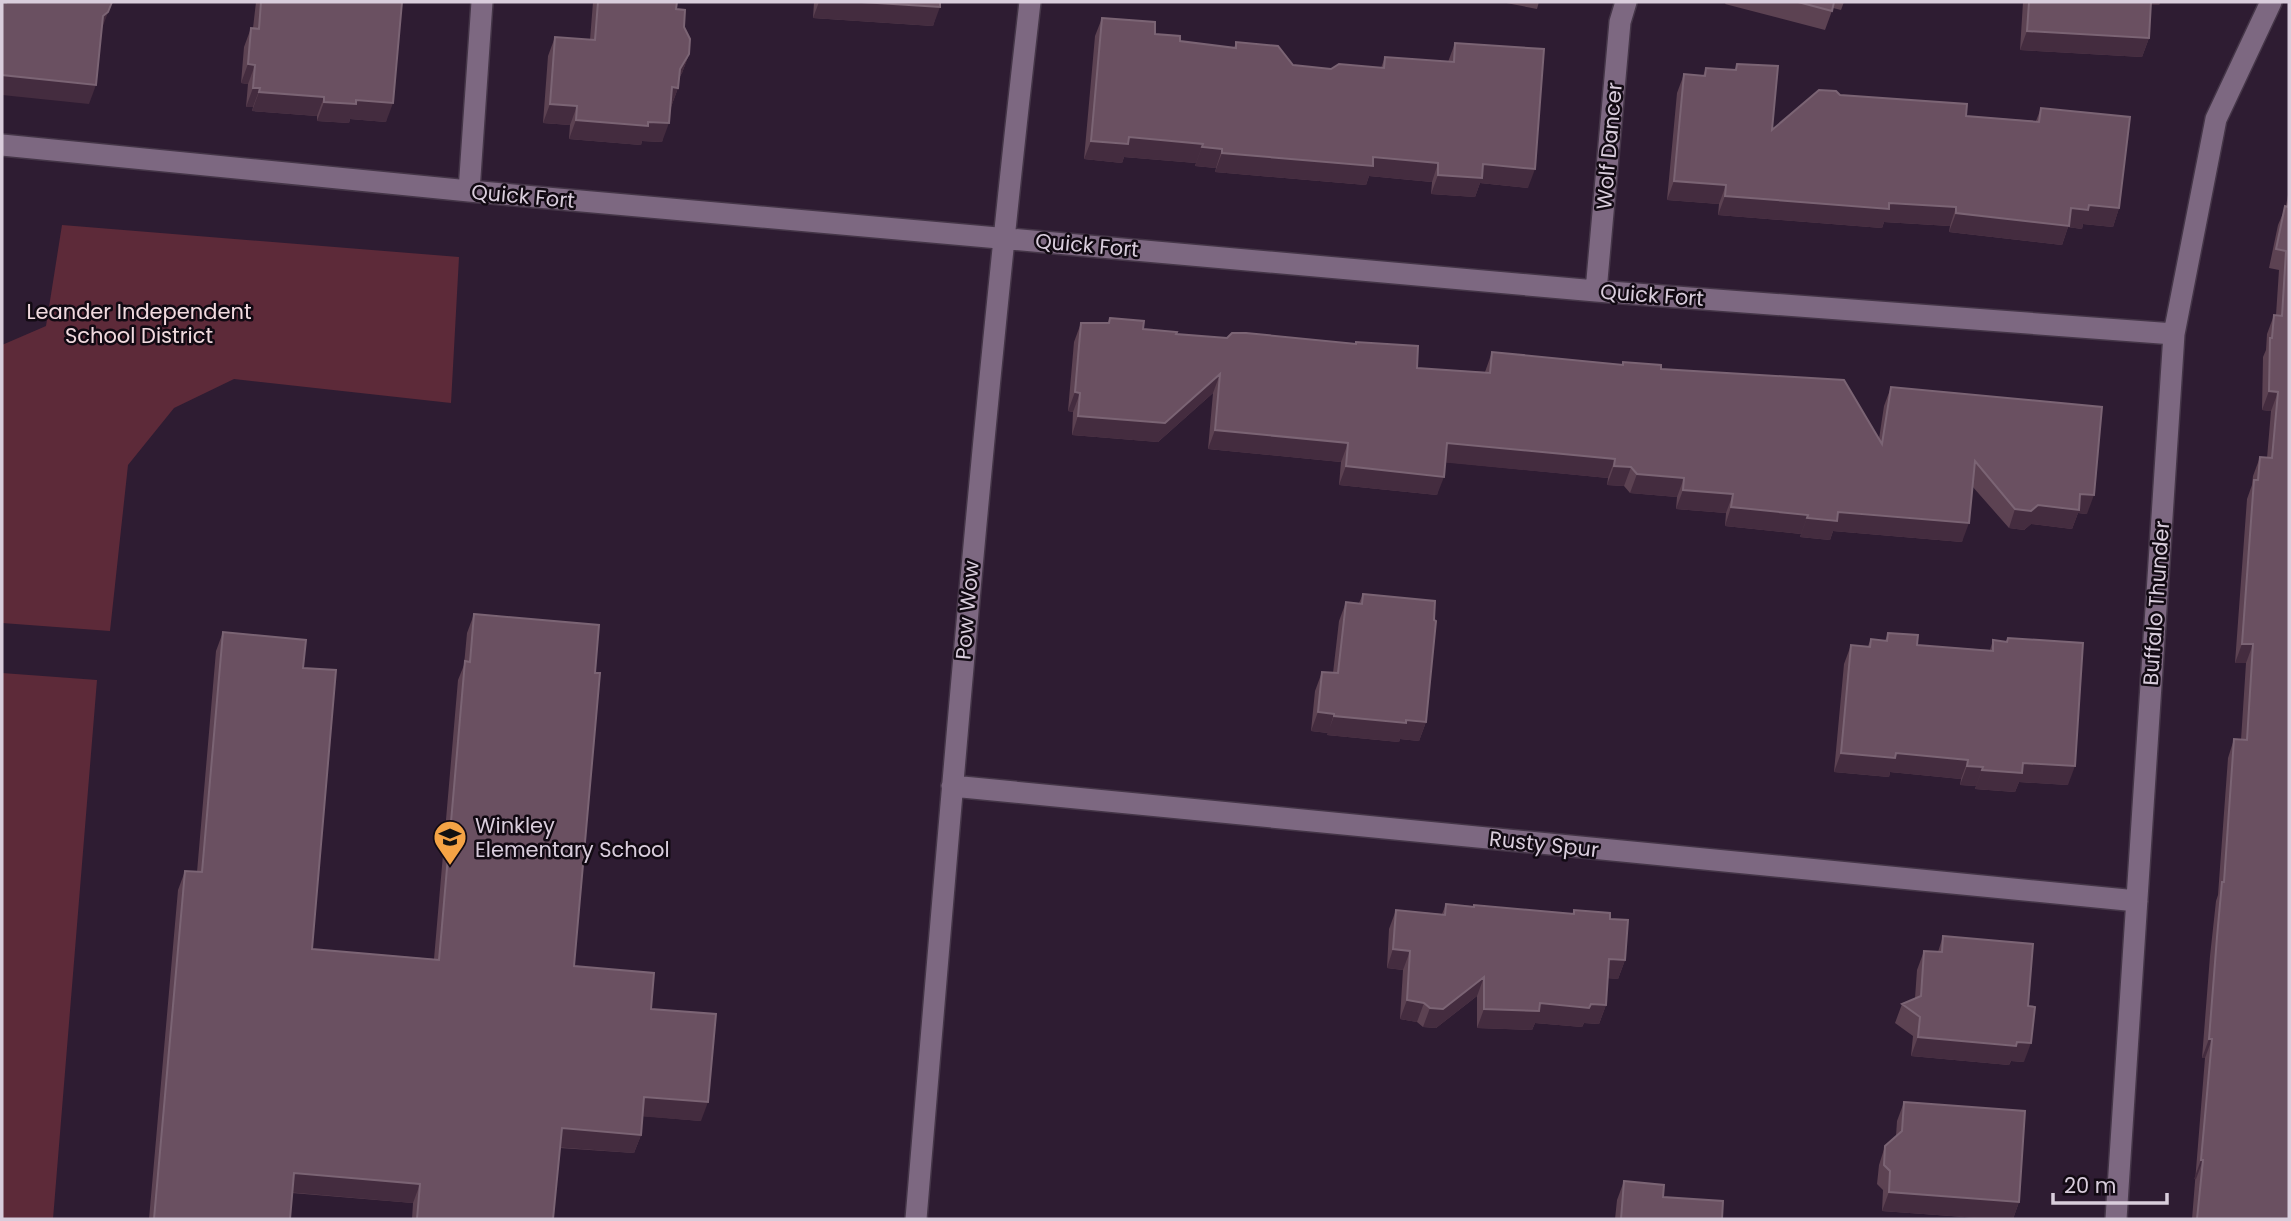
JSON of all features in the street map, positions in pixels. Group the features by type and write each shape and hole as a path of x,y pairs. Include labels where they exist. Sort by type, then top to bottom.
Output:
{"street":[{"path":"469,191 482,2"},
{"name":"Pow Wow","path":"916,1219 952,786 1003,237 1030,2"},
{"name":"Wolf Dancer","path":"1596,291 1620,22 1626,2"},
{"name":"Buffalo Thunder","path":"2116,1219 2174,334 2217,119 2271,2"},
{"name":"Quick Fort","path":"2,145 469,191 1596,291 2174,334"},
{"name":"Rusty Spur","path":"952,786 2137,901"}],"green space":[{"name":"Leander Independent School District","path":"62,225 459,257 451,403 234,379 174,408 128,465 110,631 2,623 2,345 46,326"},
{"path":"2,673 97,680 53,1219 2,1219"}],"building":[{"path":"112,2 103,16 96,85 2,75 2,3"},
{"path":"261,2 402,2 393,103 356,100 356,104 324,102 324,97 259,92 260,88 253,88 255,65 248,64 251,28 259,29"},
{"path":"598,2 677,2 676,9 685,10 684,27 690,39 689,54 680,69 678,88 672,87 669,123 648,122 648,126 576,120 577,106 550,104 555,37 595,40"},
{"path":"861,2 940,2 940,7"},
{"path":"1798,2 1834,2 1832,11"},
{"path":"2029,2 2151,2 2149,38 2027,31"},
{"path":"1102,18 1155,22 1155,34 1180,36 1180,41 1236,48 1236,42 1278,46 1293,65 1331,69 1339,64 1384,68 1385,57 1454,62 1455,43 1544,49 1535,169 1483,164 1482,178 1438,175 1438,163 1373,157 1373,166 1222,153 1222,149 1202,147 1203,144 1129,137 1128,144 1091,141"},
{"path":"1737,64 1778,66 1772,130 1819,90 1836,91 1840,95 1967,104 1966,116 2039,122 2041,108 2130,117 2119,208 2089,205 2088,210 2071,208 2069,226 1956,213 1956,207 1889,203 1889,209 1725,196 1726,185 1674,181 1684,74 1705,76 1706,68 1736,70"},
{"path":"2289,202 2289,1219 2197,1219 2234,739 2247,740 2253,644 2242,644 2254,480 2258,480 2260,457 2272,458 2278,392 2269,391 2270,338 2274,315 2282,316 2286,251 2276,249 2285,206 2288,207"},
{"path":"1110,318 1144,321 1143,329 1177,332 1176,334 1227,338 1232,333 1246,333 1356,344 1418,346 1417,368 1490,373 1492,352 1623,365 1623,362 1661,365 1661,369 1844,380 1882,444 1891,387 2102,407 2094,495 2080,494 2079,510 2038,505 2031,511 2015,509 1975,461 1969,523 1838,512 1837,521 1807,518 1808,515 1731,507 1733,494 1683,490 1684,478 1637,474 1631,467 1614,466 1615,459 1447,443 1444,477 1346,466 1348,443 1215,430 1220,374 1165,423 1078,416 1080,393 1075,392 1081,323 1109,323"},
{"path":"1363,594 1435,601 1436,621 1426,722 1406,720 1406,723 1318,712 1322,672 1338,673 1346,602 1362,604"},
{"path":"474,614 599,625 595,673 600,673 574,966 654,973 651,1009 716,1014 708,1102 644,1097 641,1135 562,1128 553,1219 417,1219 420,1184 294,1173 290,1219 154,1219 185,871 202,872 223,632 306,640 303,668 336,670 312,949 439,960 465,661 470,662"},
{"path":"1888,633 1918,635 1917,645 1993,651 1993,640 2007,642 2008,638 2083,643 2075,766 2023,763 2022,773 1982,770 1983,767 1967,766 1968,760 1896,753 1895,758 1841,753 1851,645 1870,647 1871,639 1887,641"},
{"path":"1446,904 1574,914 1574,910 1610,913 1610,919 1628,920 1625,960 1609,959 1606,1005 1591,1004 1589,1008 1540,1003 1539,1011 1484,1009 1484,977 1443,1009 1430,1008 1424,1003 1407,1000 1410,951 1393,949 1396,910 1445,915"},
{"path":"1943,936 2033,944 2028,1006 2035,1007 2031,1043 2017,1042 2016,1046 1918,1037 1920,1017 1902,1004 1921,996 1924,951 1942,952"},
{"path":"1904,1102 2025,1111 2019,1202 1889,1192 1890,1171 1884,1165 1885,1146 1902,1131"},
{"path":"1624,1181 1664,1185 1663,1197 1723,1201 1722,1219 1621,1219"}],"place":[{"name":"Winkley Elementary School","path":"450,867"}]}
